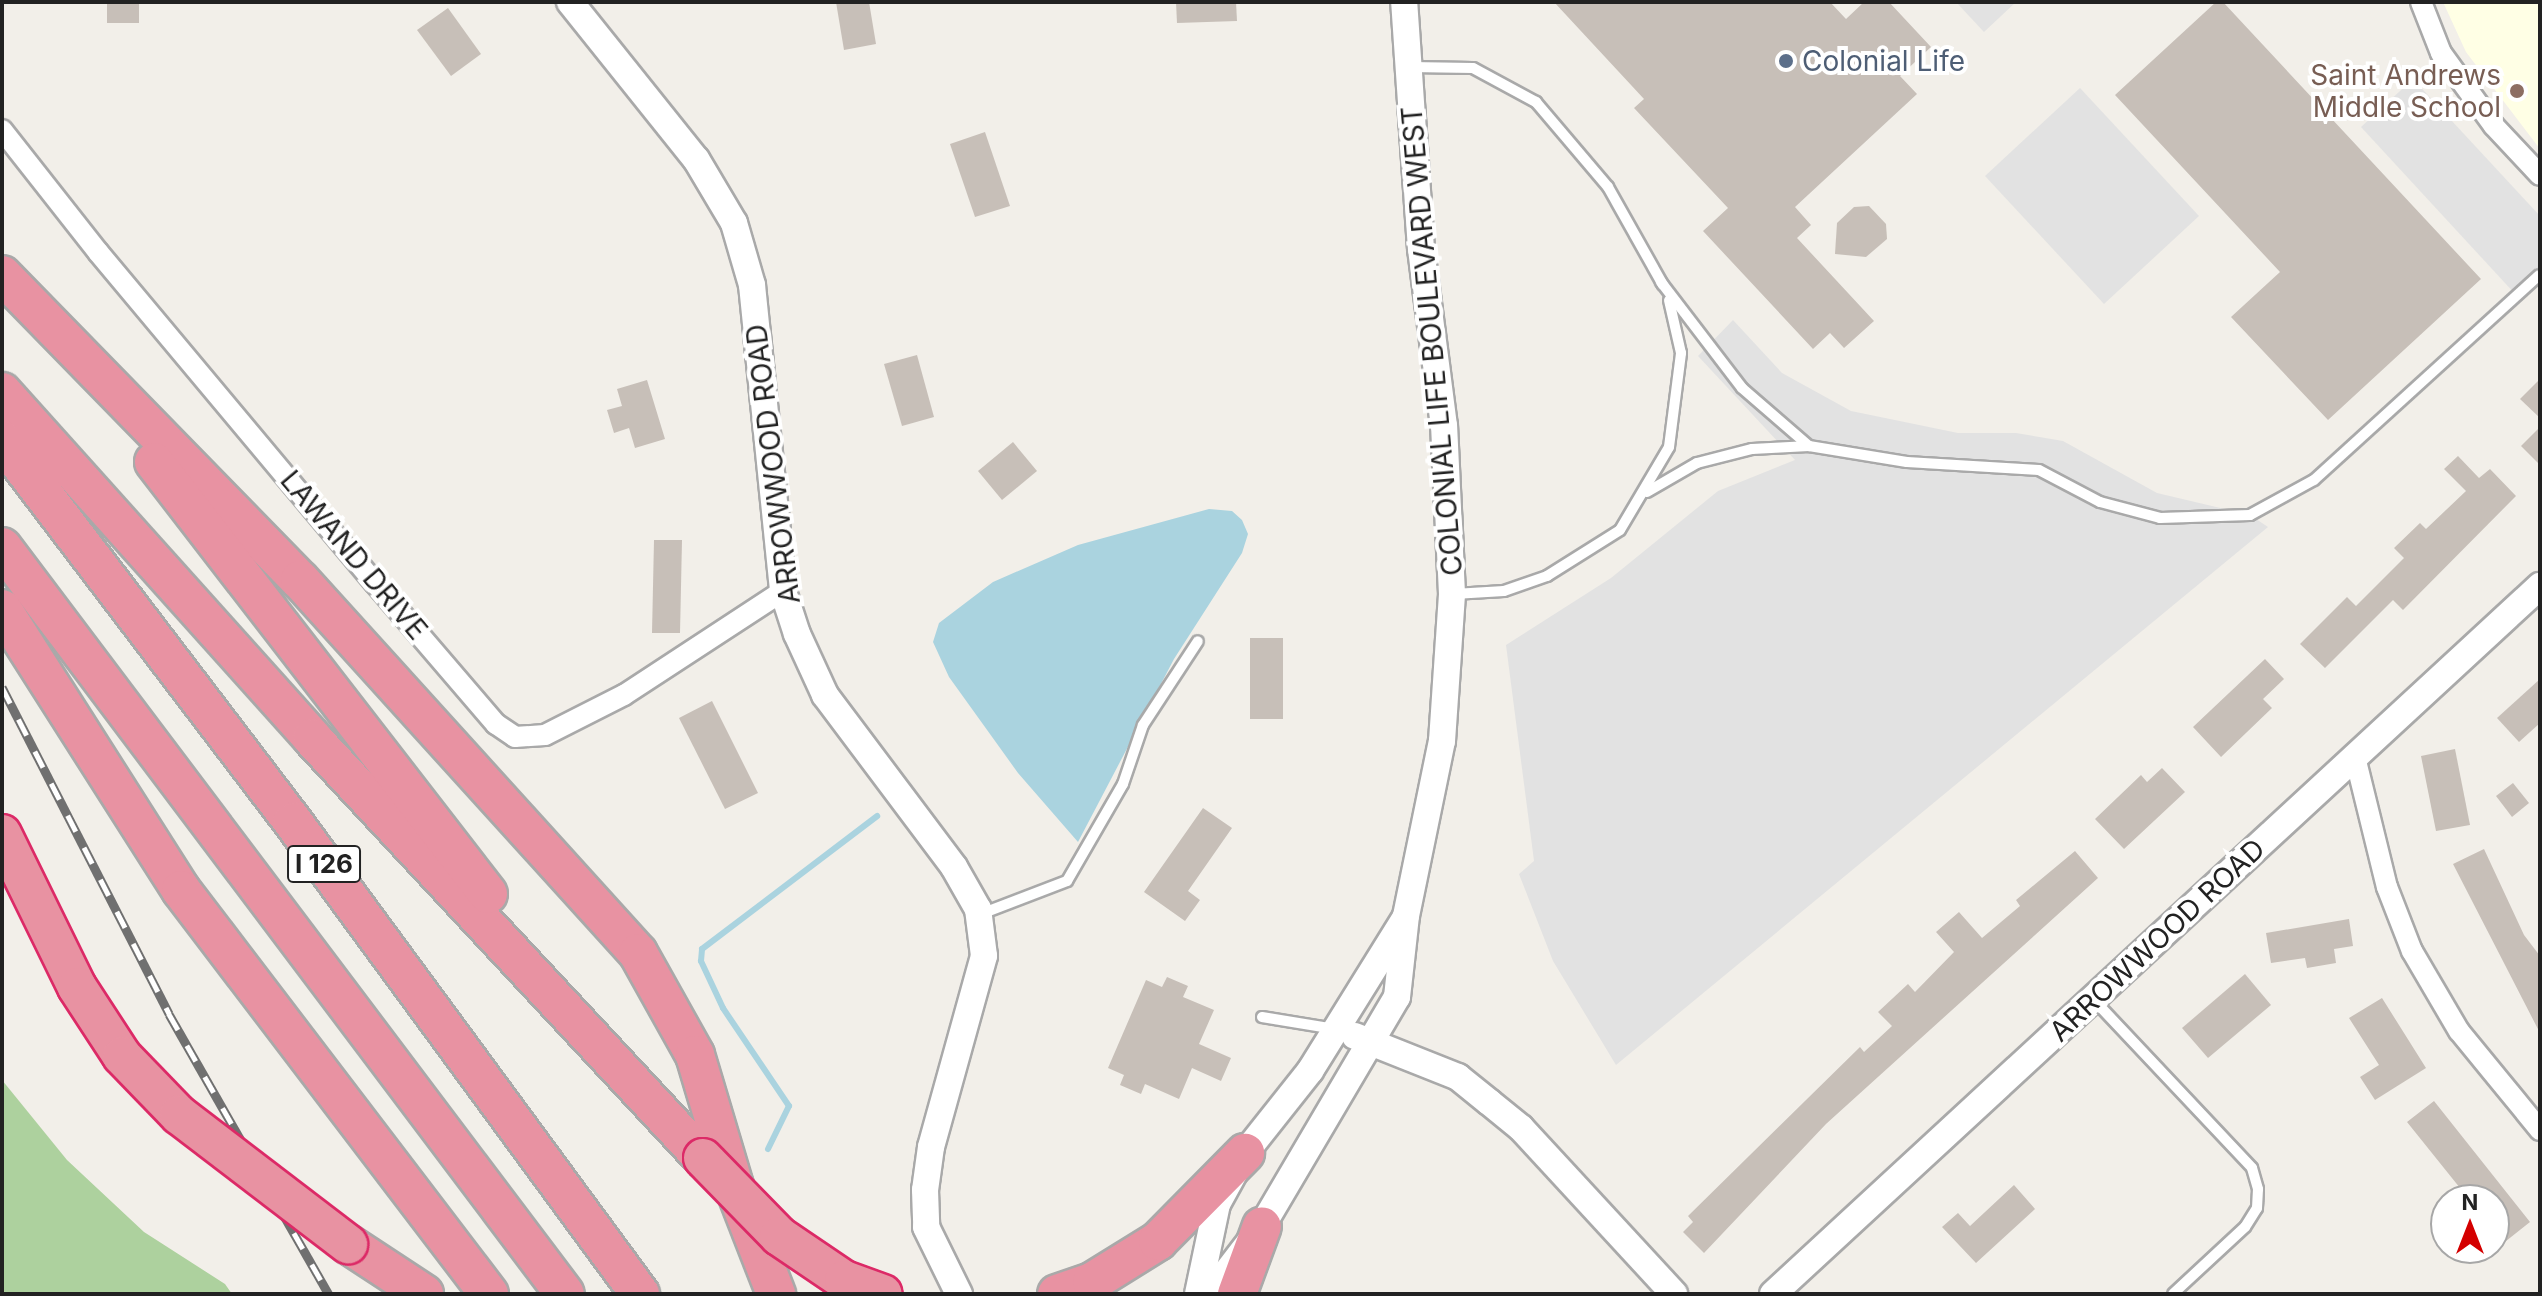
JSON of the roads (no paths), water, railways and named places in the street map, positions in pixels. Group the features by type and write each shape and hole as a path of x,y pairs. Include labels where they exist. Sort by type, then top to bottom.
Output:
{"highway":[{"path":"2,275 56,336 300,580 638,953 695,1055 734,1186 776,1294"},
{"path":"56,336 653,1104"},
{"path":"2,392 312,738 779,1236 844,1280 883,1294"},
{"name":"I 126","path":"2,440 330,872 640,1294"},
{"name":"I 126","path":"2,547 565,1294"},
{"path":"2,609 181,890 489,1294"},
{"path":"2,834 77,987 122,1056 179,1115 348,1244 408,1294"},
{"path":"1057,1294 1092,1282 1158,1241 1245,1153"},
{"path":"1237,1294 1262,1226"},
{"path":"348,1244 424,1294"}],"street":[{"name":"ARROWWOOD ROAD","path":"570,2 696,159 734,223 752,285 783,591 825,695 954,867 979,914 984,956 931,1147 925,1190 926,1227 959,1294"},
{"name":"COLONIAL LIFE BOULEVARD WEST","path":"1210,1294 1262,1226 1397,997 1406,916 1442,741 1452,594 1444,426 1421,249 1404,2"},
{"path":"2421,2 2441,53 2494,126 2540,175"},
{"name":"LAWAND DRIVE","path":"2,130 98,252 375,583 496,724 515,737 545,735 624,695 783,591"},
{"name":"ARROWWOOD ROAD","path":"1773,1294 2540,586"},
{"path":"2355,757 2387,887 2412,951 2459,1031 2540,1130"},
{"name":"COLONIAL LIFE BOULEVARD WEST","path":"1198,1294 1217,1204 1245,1153 1337,1029 1406,916"},
{"path":"1337,1029 1458,1077 1521,1128 1674,1294"}],"lane":[{"path":"1410,67 1473,68 1536,102 1608,187 1676,315 1679,397 1669,447 1646,493 1620,530 1547,576 1504,591 1452,594"},
{"path":"1646,493 1697,463 1752,449 1809,446 1907,462 2039,470 2100,502 2160,518 2250,515 2314,480 2539,275"},
{"path":"1661,282 1742,388 1809,446"},
{"path":"979,914 1067,881 1123,784 1143,725 1198,641"},
{"path":"2093,999 2252,1168 2258,1189 2257,1208 2245,1227 2173,1294"},
{"path":"1262,1017 1337,1029"}],"water":[{"path":"1209,509 1232,511 1242,520 1248,534 1242,553 1174,659 1078,842 1018,773 949,677 933,642 939,623 993,582 1078,545"}],"waterway":[{"path":"768,1149 789,1106 723,1008 701,961 702,949 877,816"}],"railway":[{"path":"2,687 169,1014 329,1294"}],"place":[{"name":"Colonial Life","path":"1786,61"},
{"name":"Saint Andrews Middle School","path":"2517,91"}]}
